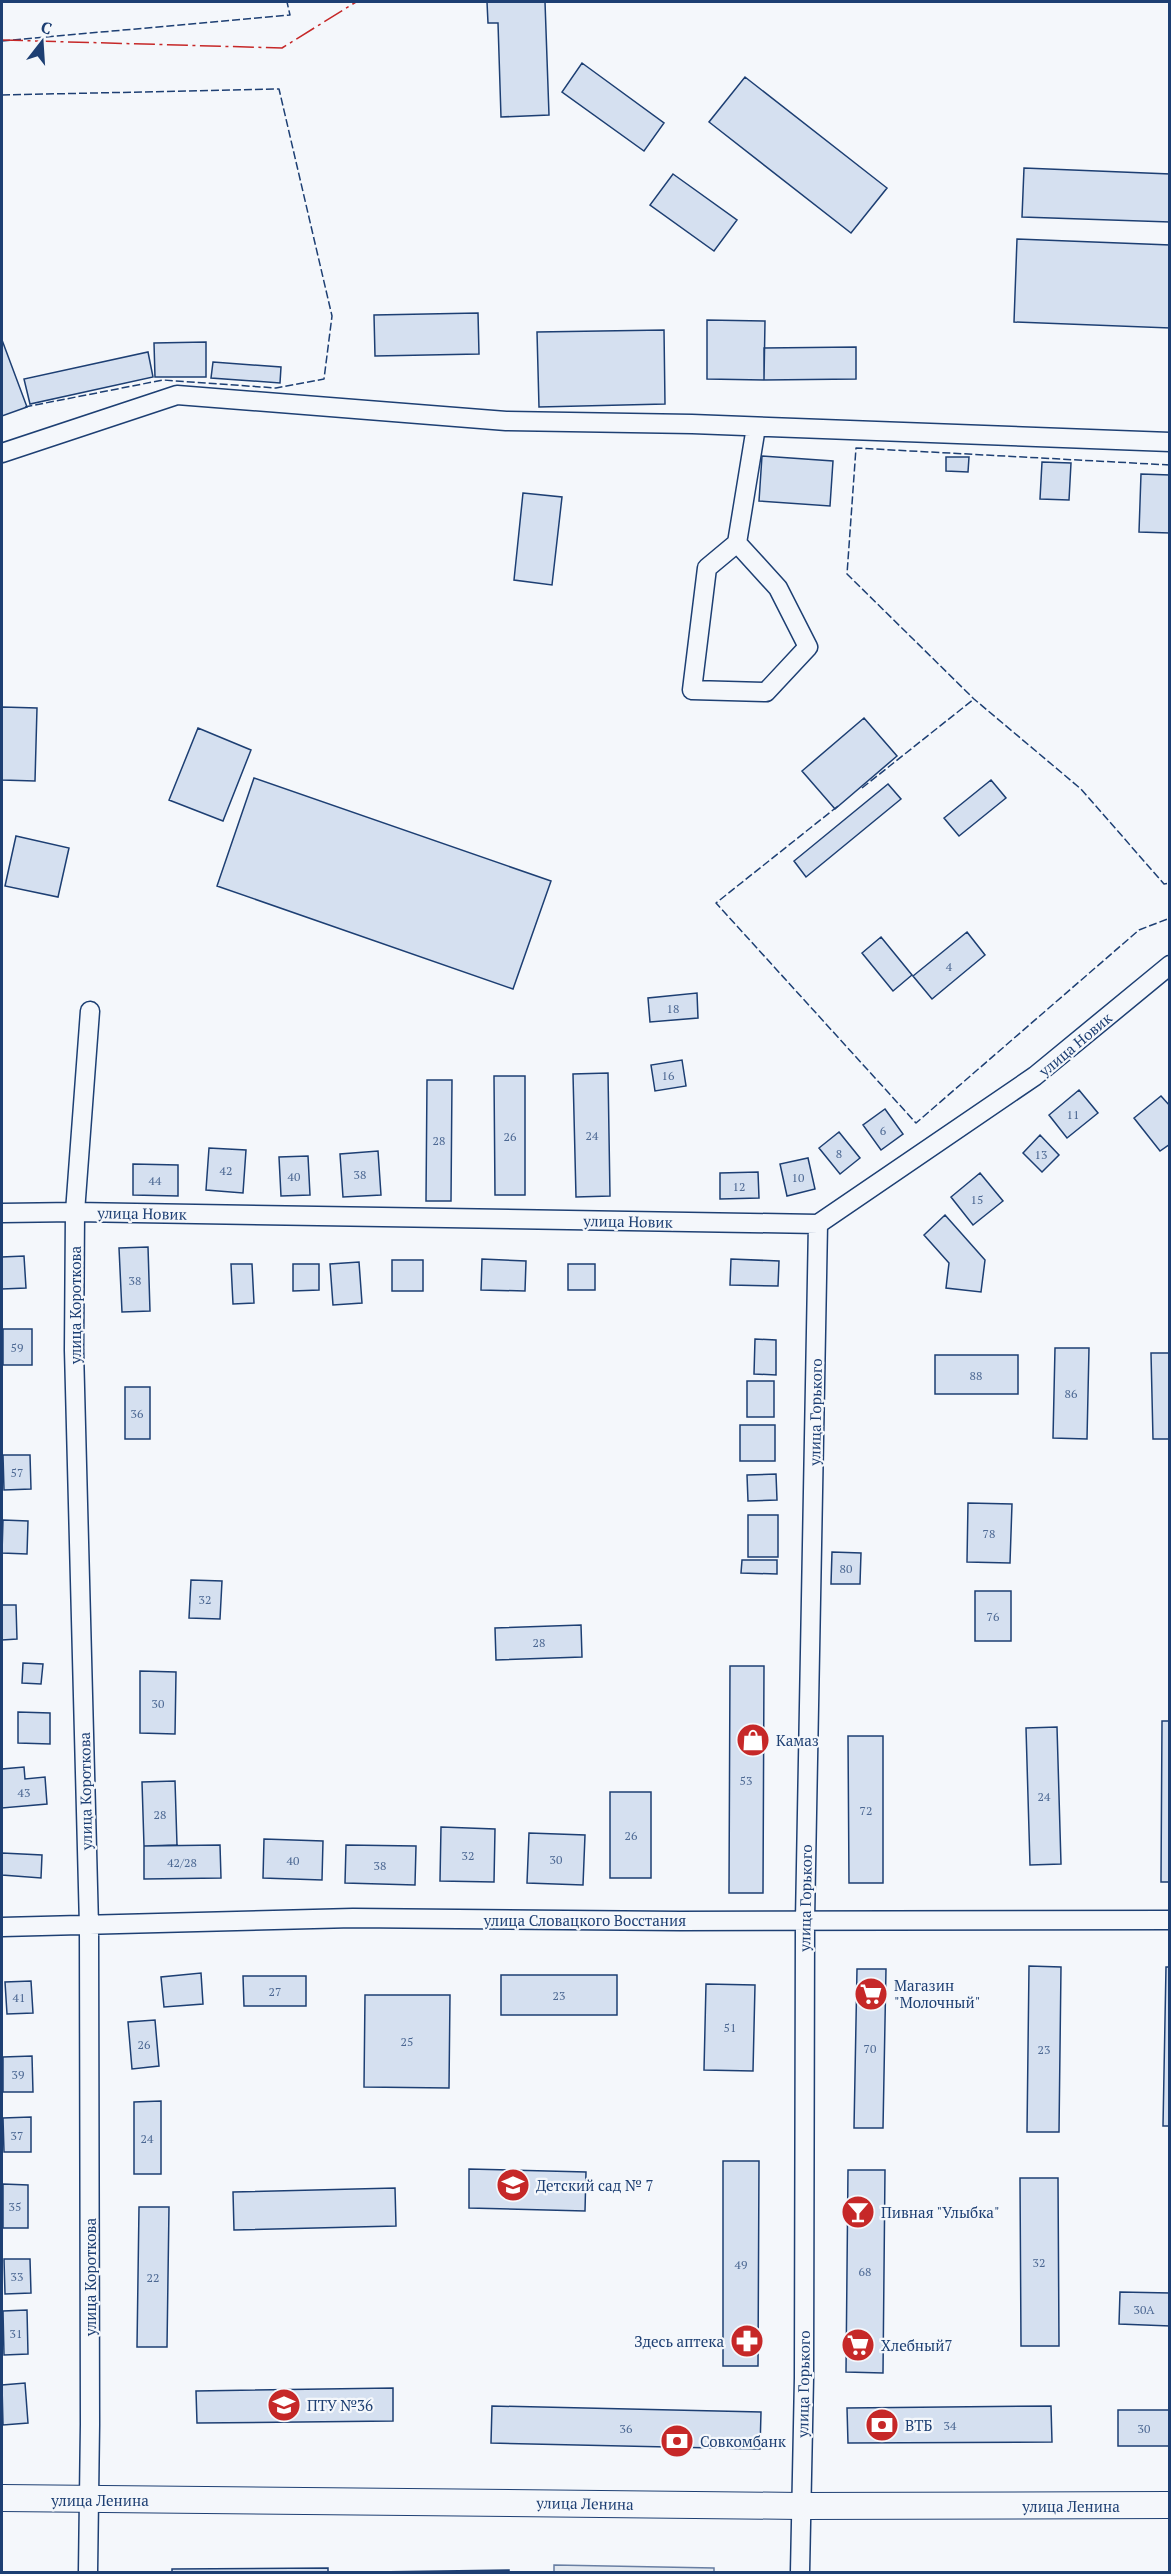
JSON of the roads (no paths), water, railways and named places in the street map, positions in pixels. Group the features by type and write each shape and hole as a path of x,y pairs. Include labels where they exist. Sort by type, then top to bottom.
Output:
{"main road":[{"name":"улица Ленина","path":"2,2498 800,2506 1170,2505"}],"street":[{"path":"2,453 177,395 506,421 756,427 1170,442"},
{"path":"737,543 778,588 808,647 766,692 692,690 707,568 737,543 756,427"},
{"name":"улица Новик","path":"2,1213 75,1212 818,1224 1035,1076 1170,965"},
{"name":"улица Короткова","path":"88,2572 89,1926 74,1350 75,1212 90,1011"},
{"name":"улица Горького","path":"800,2572 804,2378 805,1920 818,1224"},
{"name":"улица Словацкого Восстания","path":"2,1927 353,1918 1170,1920"}],"place":[{"name":"Камаз","path":"753,1740"},
{"name":"Магазин \"Молочный\"","path":"871,1994"},
{"name":"Детский сад № 7","path":"513,2185"},
{"name":"Пивная \"Улыбка\"","path":"858,2212"},
{"name":"Здесь аптека","path":"747,2341"},
{"name":"Хлебный7","path":"858,2345"},
{"name":"ПТУ №36","path":"284,2405"},
{"name":"ВТБ","path":"882,2425"},
{"name":"Совкомбанк","path":"677,2441"}]}
